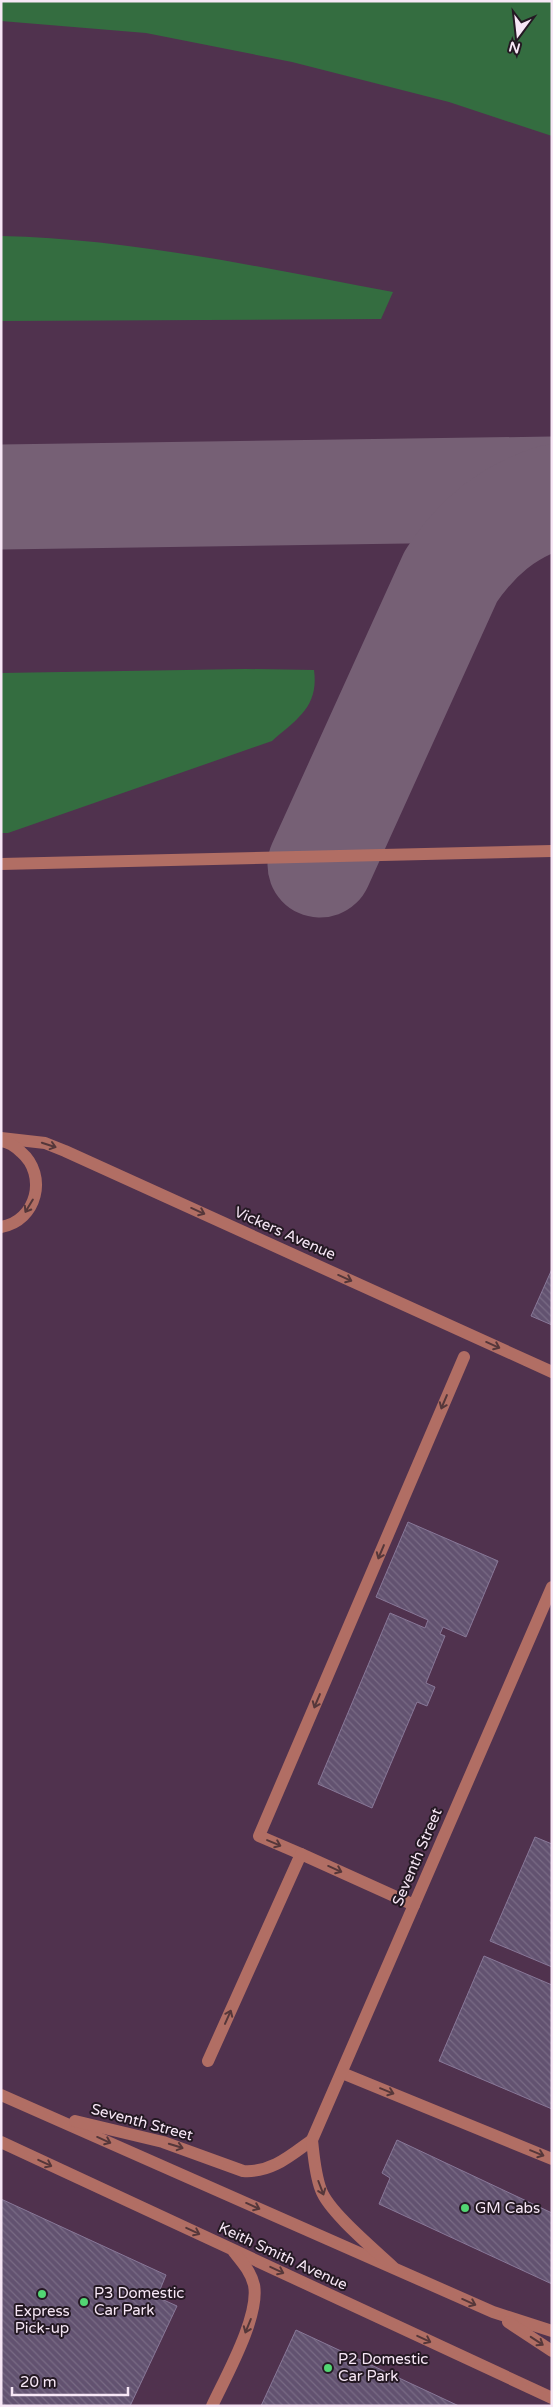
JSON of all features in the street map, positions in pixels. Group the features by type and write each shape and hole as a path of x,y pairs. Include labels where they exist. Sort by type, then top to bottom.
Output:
{"street":[{"path":"1,864 552,851"},
{"name":"Vickers Avenue","path":"1,1140 6,1137 45,1143 65,1151 552,1372"},
{"path":"1,1140 16,1147 27,1157 35,1170 37,1185 34,1199 22,1217 9,1226 1,1227"},
{"path":"414,1905 259,1836 464,1357"},
{"name":"Seventh Street","path":"393,2267 332,2208 321,2193 315,2171 312,2140 552,1587"},
{"path":"208,2061 301,1854"},
{"path":"342,2073 552,2160"},
{"path":"1,2085 21,2104"},
{"path":"1,2095 493,2312 552,2331"},
{"name":"Seventh Street","path":"43,2113 163,2142 243,2171 257,2172 271,2168 312,2140"},
{"name":"Keith Smith Avenue","path":"1,2142 552,2398"},
{"path":"212,2406 250,2321 254,2303 254,2286 250,2272 232,2250"},
{"path":"493,2312 552,2351"}],"shaded area":[{"path":"1,1 552,1 552,2406 1,2406"}],"green space":[{"path":"1,1 552,1 552,136 449,102 292,62 146,33 1,21"},
{"path":"1,236 51,238 198,256 393,292 381,319 1,321"},
{"path":"246,669 314,670 315,683 310,703 298,719 272,741 8,833 1,833 1,673"}],"building":[{"path":"552,1269 552,1325 531,1316"},
{"path":"408,1522 498,1561 466,1637 443,1627 440,1634 445,1636 426,1683 435,1687 427,1706 417,1702 372,1808 318,1784 390,1613 425,1628 428,1620 376,1597"},
{"path":"535,1837 552,1844 552,1967 490,1941"},
{"path":"484,1956 552,1985 552,2109 439,2061"},
{"name":"GM Cabs","path":"397,2140 552,2213 552,2284 379,2204 390,2178 382,2173"},
{"name":"Express Pick-up","path":"1,2199 166,2275 157,2297 177,2306 130,2406 1,2406"},
{"name":"P2 Domestic Car Park","path":"296,2330 459,2406 261,2406"}],"taxiway":[{"path":"1,497 552,489"},
{"path":"320,865 451,576 472,549 494,527 521,510 552,497"}],"place":[{"name":"GM Cabs","path":"465,2208"},
{"name":"Express Pick-up","path":"42,2294"},
{"name":"P3 Domestic Car Park","path":"84,2302"},
{"name":"P2 Domestic Car Park","path":"328,2368"}]}
